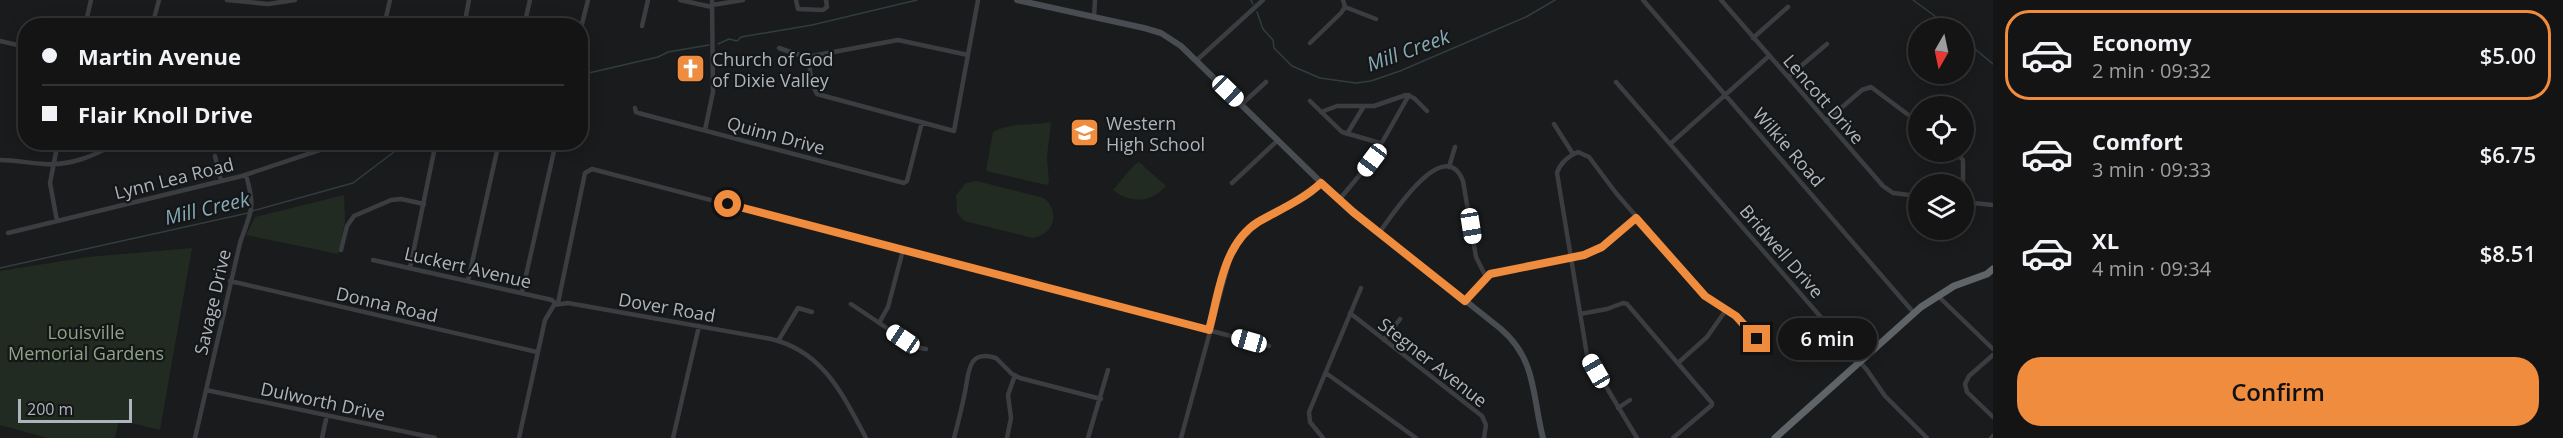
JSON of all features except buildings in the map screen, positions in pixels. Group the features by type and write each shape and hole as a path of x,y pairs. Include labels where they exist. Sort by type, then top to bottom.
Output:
{"highway":[{"path":"1775,438 1914,313 1960,283 1991,274"}],"main road":[{"path":"1017,0 1161,33 1181,46 1339,200 1509,336 1522,352 1529,368 1543,438"}],"street":[{"path":"87,18 91,0"},
{"path":"154,18 159,0"},
{"path":"227,0 268,4 295,0"},
{"path":"386,18 390,0"},
{"path":"466,18 470,0"},
{"path":"526,18 530,0"},
{"path":"584,18 588,0"},
{"path":"642,26 648,0"},
{"path":"680,0 712,4 743,0"},
{"path":"796,0 798,9 823,10 827,7 826,0"},
{"path":"808,58 813,91 817,94 954,131 978,0"},
{"path":"1094,17 1095,0"},
{"path":"1197,60 1263,0"},
{"path":"1343,0 1345,8"},
{"name":"Wilkie Road","path":"1643,0 1914,313"},
{"name":"Lencott Drive","path":"1721,0 1887,190 1908,195"},
{"name":"Quinn Drive","path":"712,4 713,92 705,130 904,183 907,180 922,122"},
{"path":"1753,38 1788,7"},
{"path":"1345,8 1376,19"},
{"path":"1310,43 1345,8"},
{"path":"779,48 808,58 898,40 968,55"},
{"path":"0,41 18,45"},
{"path":"1788,77 1827,44"},
{"path":"1670,144 1769,56"},
{"path":"1242,104 1266,82"},
{"name":"Bridwell Drive","path":"1616,82 1860,362 1889,401 1927,438"},
{"path":"1826,121 1862,90 1871,87 1908,115"},
{"path":"1321,112 1337,106 1374,106 1409,95"},
{"path":"1409,95 1427,111"},
{"path":"1339,200 1372,160 1409,95"},
{"path":"1310,101 1341,131 1380,143"},
{"path":"1347,134 1364,106"},
{"path":"635,108 636,112 705,130"},
{"path":"1554,124 1573,154"},
{"path":"1232,183 1278,140"},
{"path":"1449,167 1455,147"},
{"path":"56,150 50,183 57,221"},
{"path":"0,160 53,164 86,158 102,150"},
{"name":"Lynn Lea Road","path":"8,233 246,175 320,150"},
{"path":"410,268 434,150"},
{"path":"468,281 497,150"},
{"path":"522,293 554,150"},
{"path":"1637,438 1588,358 1557,173 1562,164 1573,154 1581,152 1587,154 1636,218 1705,296 1740,321 1760,342"},
{"path":"215,156 221,181"},
{"path":"1379,232 1403,198 1431,172 1441,167 1449,167 1459,172 1463,181 1476,257 1486,277"},
{"path":"527,438 519,437 544,320 548,312 557,304 585,173 590,169 1269,346"},
{"name":"Savage Drive","path":"195,438 230,281 253,207 246,175"},
{"path":"1180,438 1229,258 1242,236 1256,223 1321,183"},
{"path":"341,250 346,226 354,216 391,200 401,199 424,204"},
{"path":"1974,203 1993,205"},
{"path":"1465,301 1486,277 1493,273 1571,259 1602,247 1636,218"},
{"path":"879,323 888,307 903,250"},
{"name":"Luckert Avenue","path":"373,260 552,300 557,304"},
{"name":"Donna Road","path":"230,281 537,352"},
{"path":"1323,438 1310,422 1309,415 1361,288"},
{"path":"1938,296 1993,349"},
{"path":"1580,314 1625,303 1712,404 1673,438"},
{"name":"Dover Road","path":"557,304 574,304 778,341 804,352 827,371 866,438"},
{"path":"851,304 915,347 926,349"},
{"path":"778,341 798,308 812,312"},
{"path":"1677,363 1707,337 1726,310"},
{"name":"Stegner Avenue","path":"1350,313 1482,416 1486,425 1484,438"},
{"path":"1384,340 1400,319"},
{"path":"673,438 699,326"},
{"path":"954,438 966,391 968,371 972,363 984,356 996,357 1016,375 1101,399"},
{"path":"1993,356 1969,376 1965,384 1967,392 1993,417"},
{"path":"1088,438 1108,370"},
{"path":"1326,373 1416,438"},
{"path":"1007,438 1011,418 1008,396 1016,375"},
{"name":"Dulworth Drive","path":"206,390 435,438"},
{"path":"1618,408 1630,400"},
{"path":"322,438 327,415"}],"green space":[{"path":"1051,122 1047,157 1049,182 1047,185 986,171 993,132 1014,125"},
{"path":"1139,162 1166,186 1154,196 1141,200 1127,198 1113,190 1134,165"},
{"path":"977,181 1044,198 1052,210 1053,222 1046,232 1033,238 964,221 957,213 956,195 966,183"},
{"path":"344,195 345,222 338,254 246,235 255,217"},
{"name":"Louisville Memorial Gardens","path":"192,248 160,430 119,420 115,438 48,438 0,425 0,271 88,257"}],"waterway":[{"name":"Mill Creek","path":"718,44 729,39 737,41 741,37 812,25 917,0"},
{"name":"Mill Creek","path":"1251,0 1253,4"},
{"name":"Mill Creek","path":"1257,12 1263,29 1273,40 1274,48 1292,66 1320,78 1356,83 1371,81 1400,71 1526,17 1555,0"},
{"path":"1913,0 1937,18"},
{"name":"Mill Creek","path":"588,73 658,57 668,52 709,45"},
{"path":"1974,48 1993,64"},
{"name":"Mill Creek","path":"252,211 353,183 396,150"},
{"name":"Mill Creek","path":"0,268 248,213"}],"place":[{"name":"Church of God of Dixie Valley","path":"691,69"},
{"name":"Western High School","path":"1085,133"}],"route":[{"path":"728,204 1209,330 1229,258 1238,241 1256,223 1315,189 1321,183 1353,212 1465,301 1490,274 1568,260 1593,252 1636,218 1705,296 1736,316 1757,339"}]}
